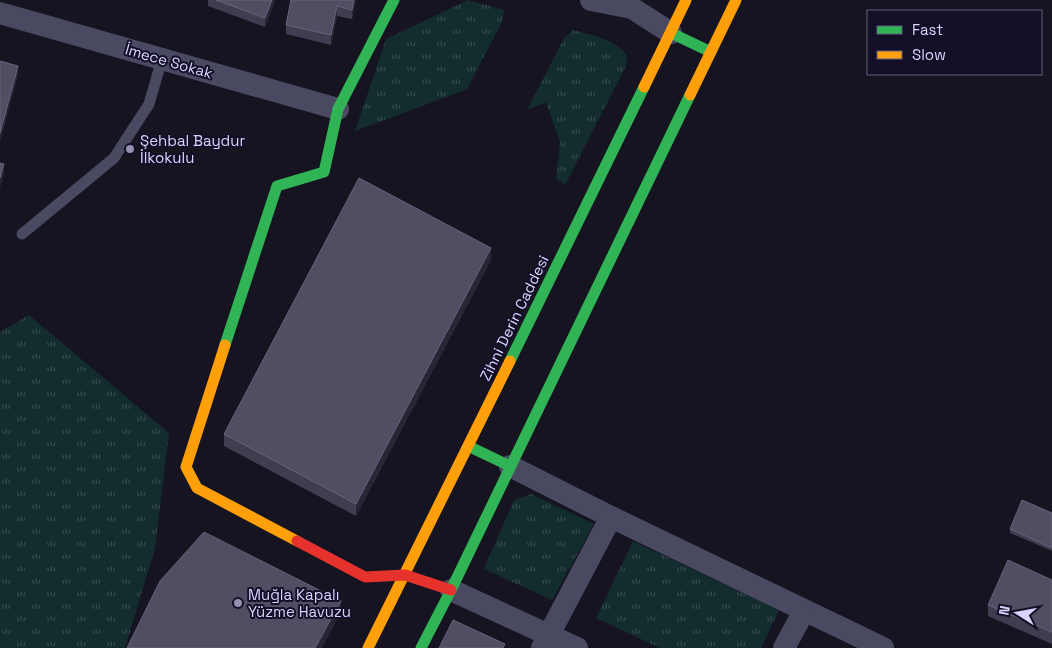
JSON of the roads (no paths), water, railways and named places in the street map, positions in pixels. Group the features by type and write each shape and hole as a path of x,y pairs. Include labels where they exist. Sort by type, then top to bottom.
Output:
{"main road":[{"path":"394,0 338,109 324,172 277,186 186,467 197,488 365,577 405,575 451,590"},
{"name":"Zihni Derin Caddesi","path":"368,648 686,0"},
{"path":"421,648 451,590 736,0"},
{"path":"671,33 711,52"},
{"path":"468,446 510,466"}],"street":[{"path":"591,0 632,4 671,33"},
{"name":"İmece Sokak","path":"0,13 338,109"},
{"path":"510,466 611,517 883,648"},
{"path":"545,641 611,517"},
{"path":"451,590 545,641 577,648"},
{"path":"784,648 804,611"}],"lane":[{"path":"22,234 114,158 149,104 162,59"}],"place":[{"name":"Şehbal Baydur İlkokulu","path":"130,149"},
{"name":"Muğla Kapalı Yüzme Havuzu","path":"238,603"}]}
